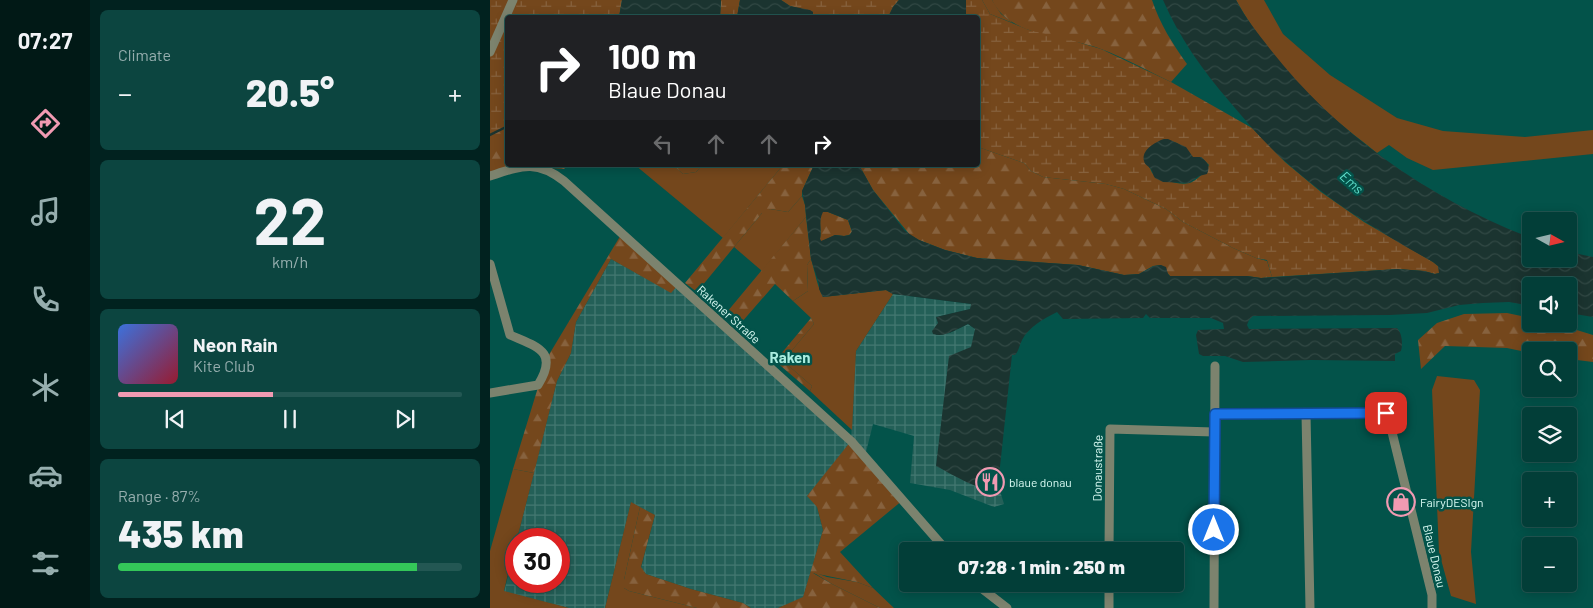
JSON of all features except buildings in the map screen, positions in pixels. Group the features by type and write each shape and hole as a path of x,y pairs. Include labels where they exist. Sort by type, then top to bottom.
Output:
{"street":[{"path":"506,15 513,0"},
{"path":"490,52 505,18"},
{"name":"Rakener Straße","path":"490,176 522,167"},
{"name":"Rakener Straße","path":"542,167 556,174 564,181 851,441 939,542"},
{"path":"490,264 510,335 536,346 542,350 547,358 545,374 538,385 490,394"},
{"path":"1214,608 1215,366"},
{"name":"Blaue Donau","path":"1215,414 1386,413 1428,577 1432,596 1432,608"},
{"path":"1306,414 1310,608"},
{"name":"Donaustraße","path":"1109,542 1110,429 1214,432"},
{"path":"985,592 1007,608"},
{"path":"1109,592 1109,608"}],"shaded area":[{"path":"611,259 671,292 678,285 851,440 856,351 893,294 971,304 971,309 936,317 938,323 936,335 950,333 968,324 975,329 972,347 936,466 989,491 1000,491 1004,504 994,507 950,490 910,483 914,436 873,424 865,456 817,507 823,530 803,598 778,608 751,608 743,603 646,574 641,568 655,515 631,503 605,608 569,608 508,593 570,593 570,528 520,528 557,381 571,353 576,322"}],"green space":[{"path":"490,0 622,0 619,15 505,15 505,127 490,135"},
{"path":"721,0 740,0 737,15 720,15"},
{"path":"781,0 899,0 889,15 813,15 813,12 790,6"},
{"path":"966,0 982,0 990,14 1029,30 1101,49 1171,82 1252,128 1285,162 1321,192 1364,222 1433,262 1438,266 1440,272 1435,274 1398,269 1272,277 1267,260 1256,258 1233,248 1183,222 1166,209 1124,189 1106,184 1043,177 1031,171 1024,163 980,148 980,15 966,15","holes":["1164,139 1177,143 1188,151 1193,158 1201,157 1209,165 1192,182 1183,184 1172,182 1153,174 1149,167"]},
{"path":"982,0 992,0 1001,14 1013,23 990,14"},
{"path":"992,0 1152,0 1167,33 1187,64 1171,82 1128,60 1101,49 1025,29 1012,22 1000,12"},
{"path":"1236,0 1264,0 1283,34 1330,75 1397,118 1443,131 1525,137 1593,130 1593,154 1433,170 1407,158 1389,145 1377,153 1330,115 1291,75 1255,31"},
{"path":"505,127 505,167 522,167 490,176 490,135"},
{"path":"980,148 1024,163 1031,171 1043,177 1106,184 1124,189 1166,209 1183,222 1233,248 1267,261 1272,277 1170,276 1161,265 1153,266 1139,274 1124,275 1078,265 977,258 945,250 910,235 873,190 860,167 980,167"},
{"path":"538,167 566,167 564,169"},
{"path":"637,167 675,167 683,174 696,172 701,167 781,167 723,238"},
{"path":"675,167 701,167 696,172 683,174"},
{"path":"781,167 813,167 802,191 802,196 788,212 770,209 766,213 762,213 697,292 685,283"},
{"path":"802,196 806,217 762,271 734,247 762,213 770,209 788,212"},
{"path":"822,212 828,212 848,220 852,232 844,236 835,235 821,242 820,222"},
{"path":"806,217 811,259 807,265 808,291 793,301 775,284 741,323 727,312"},
{"path":"622,233 678,285 671,293 611,259 576,322 571,353 557,381 534,473 513,469 547,358"},
{"path":"811,259 823,297 886,290 893,294 856,351 852,430 810,391 812,386 783,361 814,324 811,318 793,301 808,291 807,265"},
{"path":"1507,313 1522,316 1522,332 1577,332 1577,330 1593,335 1593,362 1577,360 1577,342 1522,342 1522,351 1507,348 1445,346 1421,369 1418,340 1437,323 1464,314"},
{"path":"811,318 814,324 783,361 812,386 810,391 775,361"},
{"path":"1437,376 1474,380 1480,390 1471,552 1476,604 1451,596 1439,552 1432,390"},
{"path":"851,441 903,500 840,552 873,588 857,582 813,573 880,608 778,608 803,597 823,530 817,507 807,496"},
{"path":"513,469 534,473 520,528 505,528 504,591 505,593 512,593 569,608 490,608 490,551"},
{"path":"631,502 640,507 624,580 624,588 629,591 697,608 605,608"},
{"path":"640,507 655,515 641,567 646,574 743,603 751,608 697,608 629,591 624,588 624,580"},
{"path":"811,571 827,577 857,582 873,588 894,608 880,608 832,584"}],"water":[{"path":"622,0 721,0 720,15 619,15"},
{"path":"740,0 781,0 790,6 813,12 813,15 737,15"},
{"path":"899,0 966,0 966,15 889,15"},
{"name":"Ems","path":"1163,0 1236,0 1256,31 1296,80 1355,136 1422,184 1457,204 1522,234 1522,268 1578,268 1578,254 1593,257 1593,317 1577,314 1577,277 1522,277 1522,304 1509,302 1483,303 1459,305 1427,313 1390,315 1253,316 1247,325 1249,329 1397,328 1401,336 1402,348 1401,351 1395,354 1395,361 1311,360 1243,362 1225,356 1203,356 1199,354 1196,335 1198,330 1224,329 1223,323 1211,318 1150,318 1146,314 1143,318 1063,319 1057,312 1032,327 1025,335 1015,355 1012,355 999,476 1003,480 1003,489 997,491 980,488 936,466 949,356 971,347 975,329 968,324 942,335 933,334 932,331 938,323 936,317 970,309 971,304 893,294 886,290 823,297 811,259 802,191 813,167 860,167 873,190 905,231 919,240 945,250 977,258 1078,265 1124,275 1139,274 1154,266 1161,265 1166,267 1170,276 1247,276 1261,278 1398,269 1439,273 1438,266 1433,262 1394,240 1338,204 1278,155 1219,90 1192,53","holes":["823,212 828,212 848,220 852,231 850,235 835,235 821,241 820,222"]},
{"path":"1164,139 1186,147 1193,157 1201,157 1208,164 1207,174 1199,176 1189,183 1163,182 1155,178 1151,169 1145,163 1144,157 1150,147"}],"waterway":[{"path":"490,135 505,128"}],"place":[{"name":"blaue donau","path":"990,482"},
{"name":"FairyDESIgn","path":"1401,502"}],"district":[{"name":"Raken","path":"790,357"}],"route":[{"path":"1214,530 1215,414 1386,413"}]}
